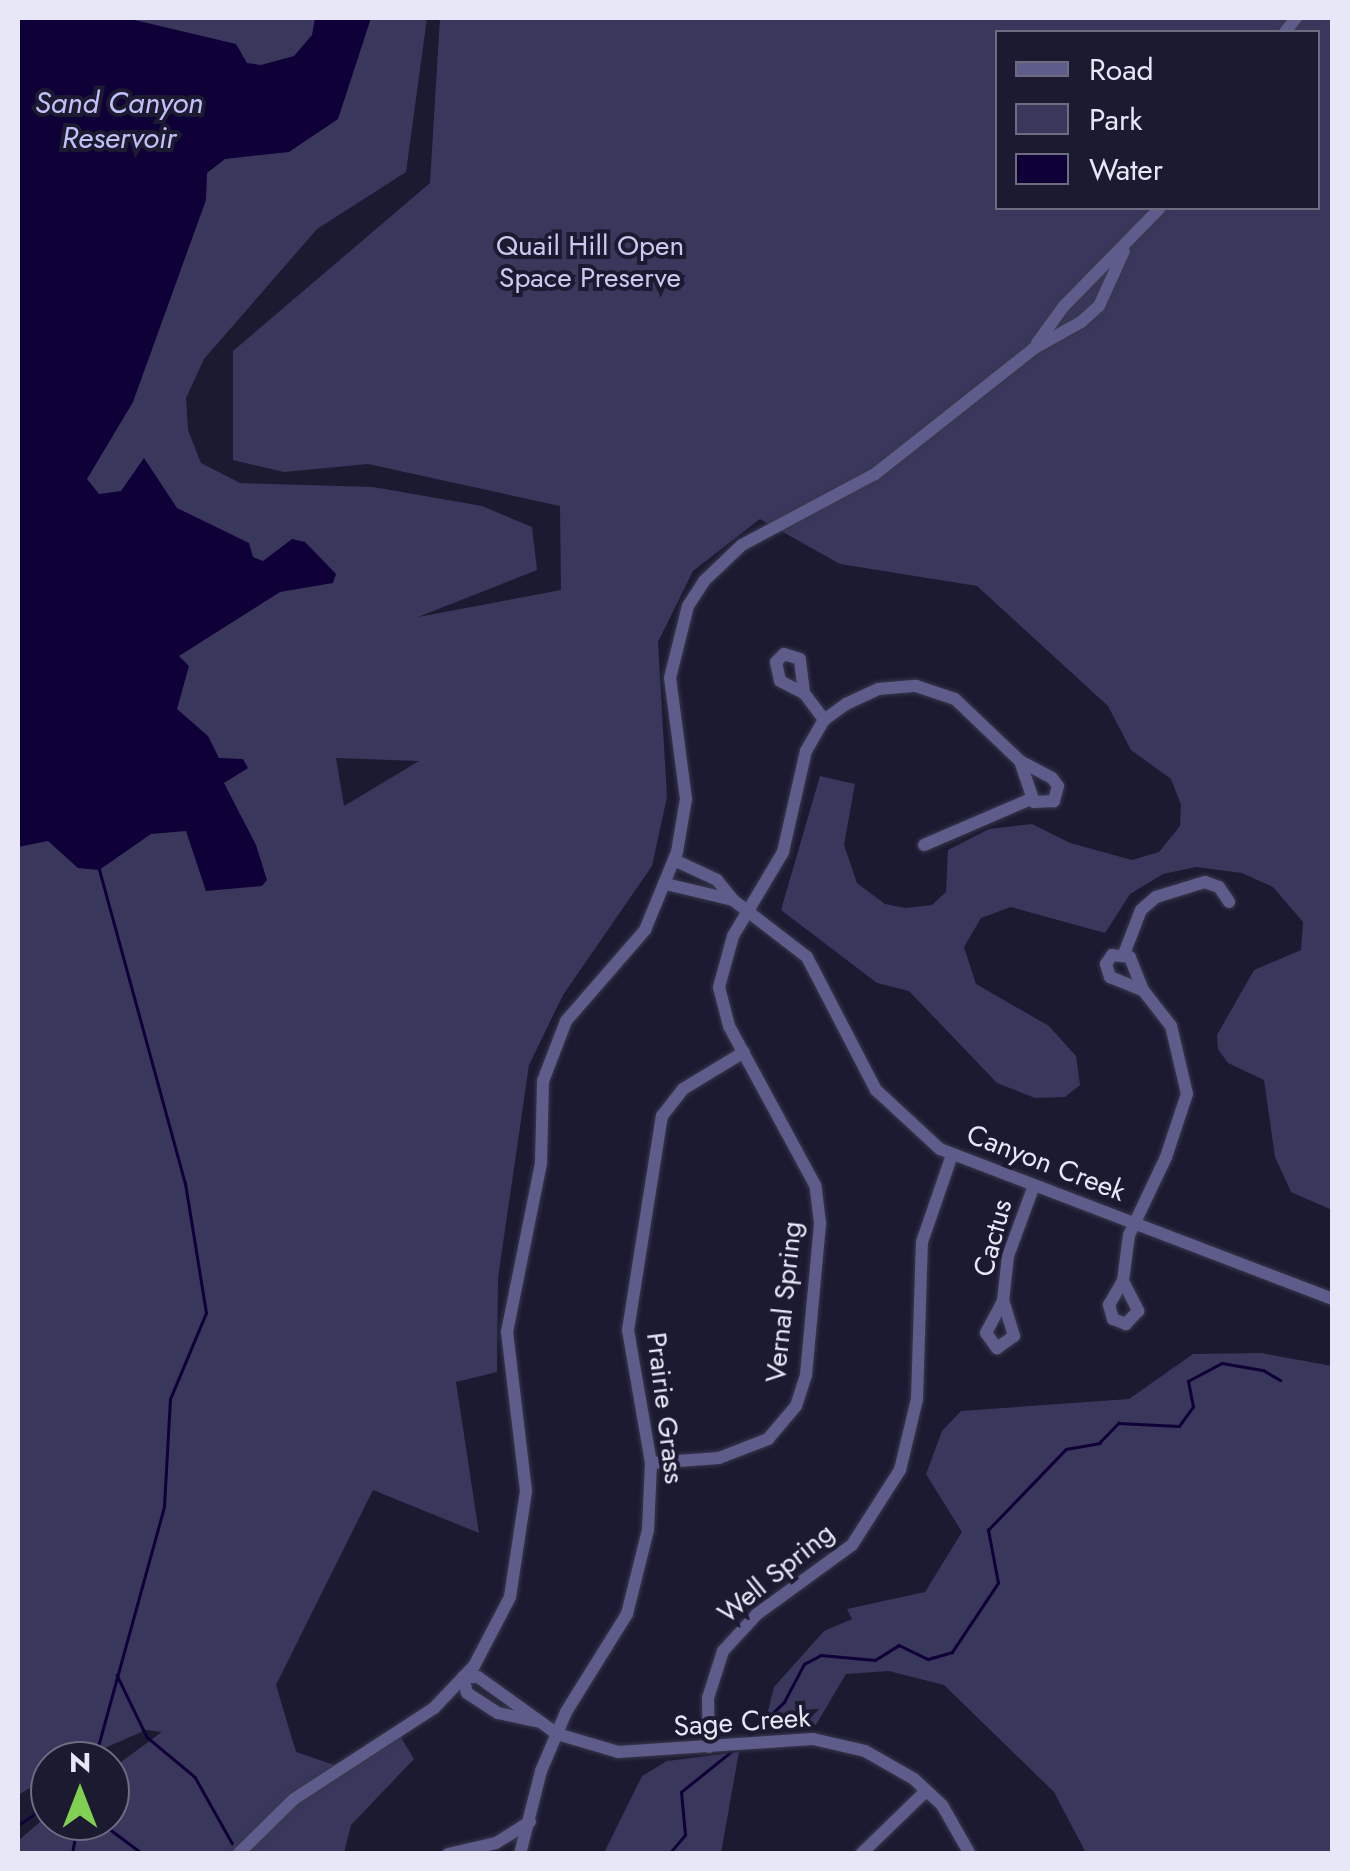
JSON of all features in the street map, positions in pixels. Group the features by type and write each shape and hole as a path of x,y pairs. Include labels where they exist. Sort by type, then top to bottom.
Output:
{"street":[{"path":"1033,349 1064,306 1124,251 1158,210"},
{"path":"238,1854 294,1799 397,1738 463,1678 496,1628 522,1546 526,1491 507,1332 541,1163 548,1061 566,1021 645,930 674,860 686,799 672,657 704,581 742,546 875,474 1033,349 1099,306 1124,251"},
{"path":"804,692 824,720 862,695 916,686 969,708 1020,761 1058,786 1049,804 1031,798 924,844"},
{"name":"Vernal Spring","path":"651,1463 719,1458 768,1439 796,1406 806,1375 820,1222 816,1185 722,1008 720,971 783,852 800,766 824,720"},
{"path":"1020,761 1031,798"},
{"name":"Canyon Creek","path":"674,860 714,879 733,900 818,969 876,1090 914,1130 952,1155 1032,1188 1332,1299"},
{"path":"707,898 714,879"},
{"path":"1124,954 1142,910 1156,897 1205,882 1219,887 1229,902"},
{"path":"666,884 707,898 733,900"},
{"path":"1123,1281 1134,1223 1166,1158 1187,1094 1178,1042 1124,954"},
{"path":"1124,954 1108,959 1110,978 1143,990"},
{"name":"Prairie Grass","path":"520,1854 557,1734 627,1614 648,1530 651,1463 628,1330 662,1116 683,1089 744,1052"},
{"name":"Well Spring","path":"709,1748 708,1698 723,1651 757,1614 837,1560 895,1483 918,1399 922,1242 952,1155"},
{"name":"Cactus","path":"1003,1301 1008,1256 1032,1188"},
{"name":"Sage Creek","path":"463,1678 478,1677 557,1734 618,1752 782,1740 841,1743 884,1760 926,1790 954,1822 970,1854"},
{"path":"463,1678 466,1693 498,1713 506,1696"},
{"name":"Sage Creek","path":"498,1713 537,1721"},
{"path":"860,1854 926,1790"},
{"path":"448,1854 496,1843 530,1822"}],"green space":[{"name":"Quail Hill Open Space Preserve","path":"18,18 427,18 406,172 317,229 204,359 186,398 188,430 201,463 240,483 373,487 482,506 532,527 537,570 418,617 561,590 560,506 368,464 284,472 233,460 233,351 430,183 440,18 1332,18 1332,1210 1291,1192 1275,1157 1264,1080 1228,1063 1218,1049 1217,1035 1254,970 1301,950 1303,922 1273,887 1242,873 1196,867 1163,874 1130,894 1105,933 1011,907 981,918 964,947 976,984 1049,1026 1076,1056 1080,1085 1065,1097 1035,1098 997,1083 909,991 877,983 781,910 820,776 855,784 844,845 857,883 885,904 906,908 932,905 946,892 948,850 989,829 1032,824 1070,843 1132,860 1159,852 1180,826 1181,805 1171,779 1131,750 1108,706 977,586 840,564 760,519 693,571 658,642 667,797 652,866 563,995 529,1065 498,1278 497,1372 456,1382 479,1533 373,1490 276,1685 296,1752 343,1768 400,1736 414,1759 351,1825 344,1853 18,1854 18,1841 30,1830 30,1841 130,1841 130,1755 162,1732 146,1730 121,1741 30,1741 30,1788 18,1795","holes":["336,758 419,761 344,806"]},
{"path":"1261,1353 1332,1366 1332,1853 1086,1853 1054,1792 944,1685 889,1671 846,1674 814,1728 775,1726 768,1711 774,1687 824,1631 852,1619 847,1609 925,1592 962,1532 926,1474 942,1431 961,1411 1129,1399 1193,1354"},
{"path":"739,1752 721,1853 604,1853 642,1776 667,1761"}],"water":[{"name":"Sand Canyon Reservoir","path":"18,18 126,18 236,44 247,63 261,65 294,56 312,35 315,18 371,18 338,119 289,152 225,159 207,173 206,200 133,402 87,479 99,494 121,491 144,458 177,508 249,543 253,557 263,561 292,539 305,542 336,574 333,583 280,592 179,656 189,666 177,709 208,736 219,758 243,759 248,768 224,783 256,845 267,880 262,886 206,891 186,831 151,834 99,870 78,868 48,841 18,847"}],"waterway":[{"path":"99,869 185,1184 206,1313 170,1399 164,1506 99,1741"},
{"path":"747,1738 784,1702 804,1664 821,1655 875,1660 899,1645 928,1659 952,1652 998,1583 988,1530 1066,1449 1099,1443 1118,1423 1179,1426 1193,1407 1188,1381 1222,1363 1263,1370 1280,1380"},
{"path":"117,1675 147,1737 195,1777 232,1843"},
{"path":"669,1854 685,1835 681,1792 733,1750"},
{"path":"18,1825 30,1817"},
{"path":"72,1854 74,1841"},
{"path":"126,1841 143,1854"}]}
